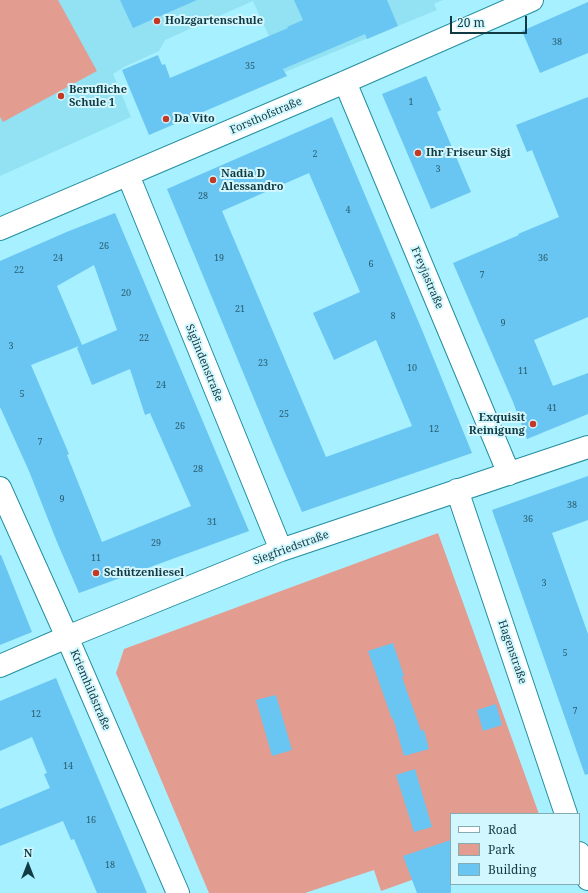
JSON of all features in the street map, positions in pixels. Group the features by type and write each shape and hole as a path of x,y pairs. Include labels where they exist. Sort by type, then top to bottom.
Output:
{"street":[{"name":"Forsthofstraße","path":"0,229 345,82 532,0"},
{"name":"Freyjastraße","path":"345,82 509,474"},
{"name":"Siglindenstraße","path":"128,175 281,550"},
{"name":"Siegfriedstraße","path":"0,666 67,637 281,550 588,447"},
{"name":"Kriemhildstraße","path":"0,488 67,637 178,893"},
{"name":"Hagenstraße","path":"458,490 566,813"},
{"path":"580,856 588,879"}],"shaded area":[{"path":"0,0 443,0 434,4 437,10 285,72 253,1 165,40 159,51 124,67 113,74 131,117 0,176"}],"green space":[{"path":"0,0 58,0 97,71 3,122 0,117"},
{"path":"438,533 539,813 450,813 450,866 381,891 374,870 305,893 209,893 116,673 124,649"}],"building":[{"path":"120,0 197,0 133,28"},
{"path":"294,0 387,0 398,26 367,39 365,34 283,69 287,76 149,135 122,70 158,55 162,65 165,64 170,78 288,28 287,27 303,20"},
{"path":"588,2 588,53 540,73 522,31"},
{"path":"426,76 441,110 437,112 471,192 431,209 382,94"},
{"path":"588,97 588,317 534,340 553,386 588,373 588,414 527,439 513,402 453,263 559,217 532,150 527,152 516,125"},
{"path":"332,117 472,453 302,512 167,189","holes":["309,173 360,292 313,313 334,360 376,340 412,426 326,457 222,211"]},
{"path":"115,213 249,531 79,593 29,471 0,407 0,261","holes":["94,265 117,330 82,345 57,286","79,346 77,348 92,385 130,369 145,415 150,413 191,506 102,542 67,455 69,454 31,365"]},
{"path":"588,476 588,520 552,533 588,634 588,774 585,775 492,510"},
{"path":"0,555 32,632 0,645"},
{"path":"393,643 404,676 402,677 421,731 424,730 429,749 404,756 393,718 392,719 368,651"},
{"path":"56,678 147,893 97,893 74,839 71,840 63,821 0,846 0,809 50,788 44,774 47,773 32,737 0,751 0,701"},
{"path":"276,695 292,750 272,756 256,700"},
{"path":"496,704 502,725 483,731 477,710"},
{"path":"415,769 432,827 414,832 396,775"},
{"path":"450,840 451,893 417,893 403,856"}],"place":[{"name":"Holzgartenschule","path":"157,21"},
{"name":"Berufliche Schule 1","path":"61,96"},
{"name":"Da Vito","path":"166,119"},
{"name":"Ihr Friseur Sigi","path":"418,153"},
{"name":"Nadia D Alessandro","path":"213,180"},
{"name":"Exquisit Reinigung","path":"533,424"},
{"name":"Schützenliesel","path":"96,573"}]}
